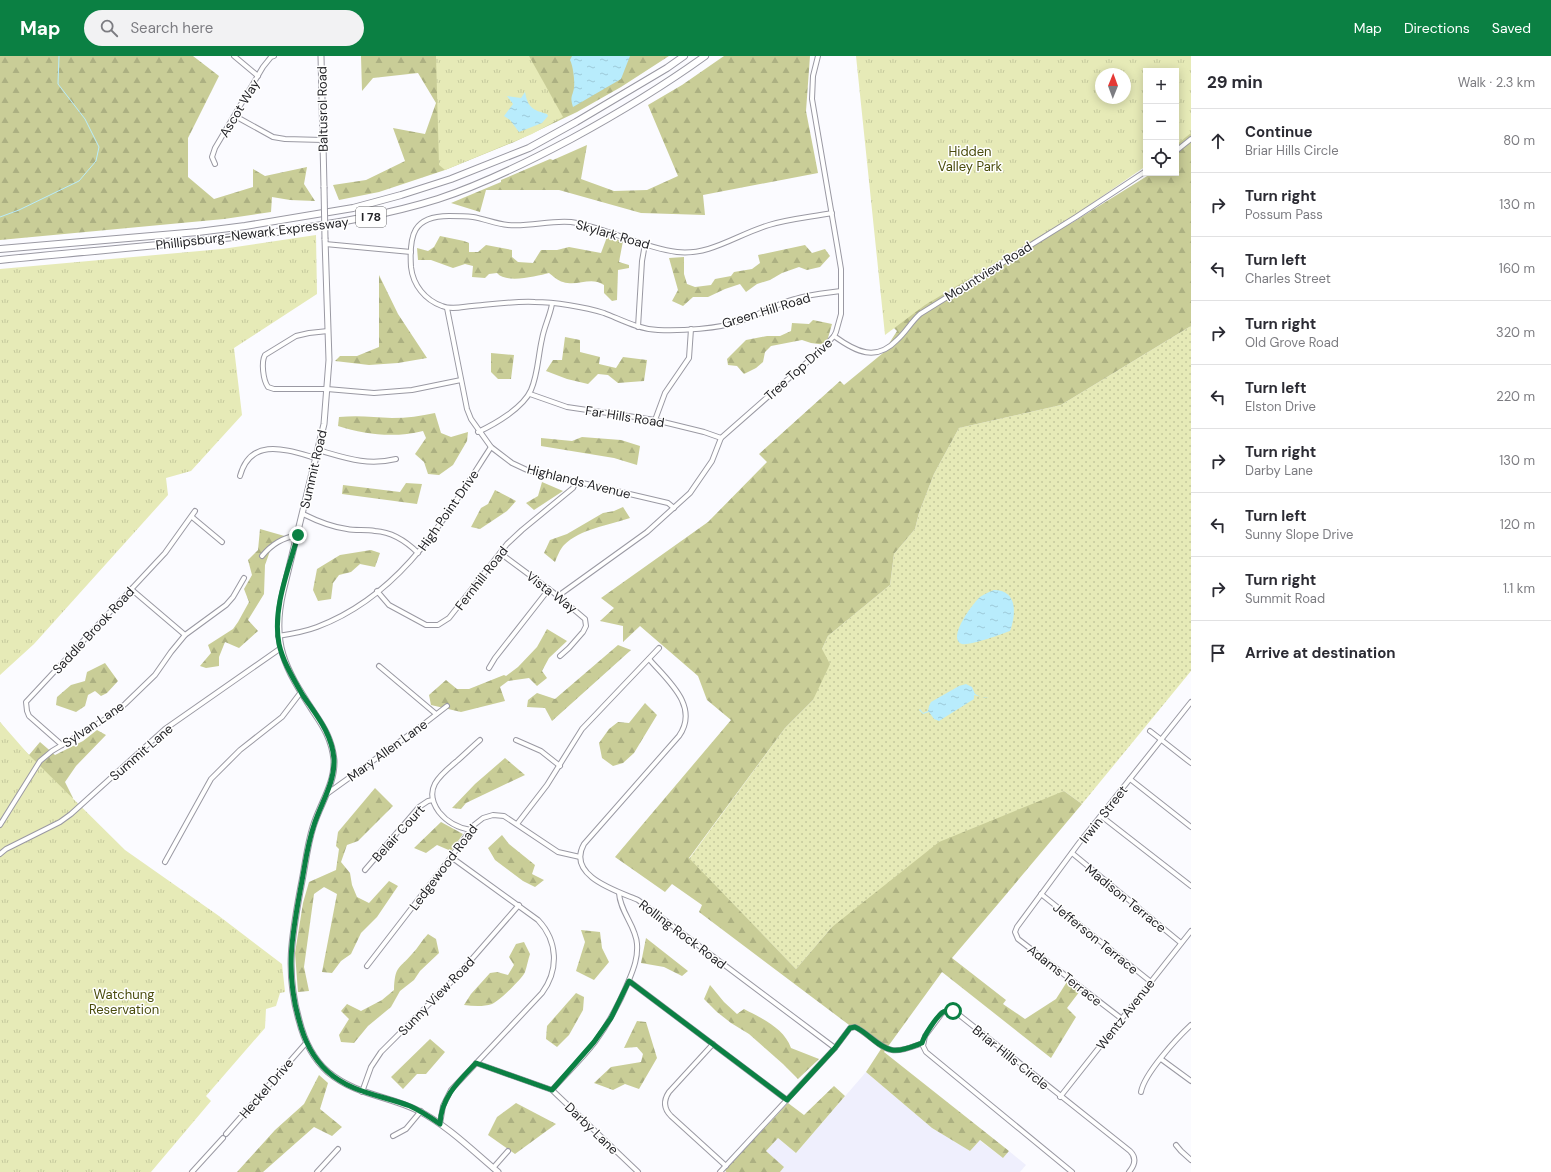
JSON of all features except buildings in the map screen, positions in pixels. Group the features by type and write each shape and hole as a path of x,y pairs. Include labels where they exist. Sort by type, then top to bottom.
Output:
{"highway":[{"name":"Phillipsburg-Newark Expressway","path":"0,249 198,232 245,226 353,208 402,195 451,179 529,148 648,80 684,56"},
{"name":"Phillipsburg-Newark Expressway","path":"0,260 262,234 381,215 438,199 487,180 544,153 606,120 670,81 705,56"}],"main road":[{"name":"Baltusrol Road","path":"321,56 323,163"},
{"name":"Summit Road","path":"323,163 328,331 327,389 324,424 280,605 278,636 287,667 301,692 323,724 330,741 334,765 328,793 317,815 311,834 291,943 290,965 292,995 306,1043 312,1053 328,1071 349,1086 362,1092 410,1106 421,1111 440,1124 495,1170"}],"street":[{"path":"234,56 258,76"},
{"name":"Ascot Way","path":"215,164 213,160 214,150 258,76 267,62 274,56"},
{"name":"Tree Top Drive","path":"558,596 647,532 690,493 702,478 712,461 722,438 821,350 834,336 841,314 840,269 812,98 813,76 818,56"},
{"path":"235,116 273,136 285,139 323,140"},
{"path":"1179,149 1191,139"},
{"name":"Mountview Road","path":"834,336 863,352 872,354 882,351 897,340 920,314 1076,217 1143,173"},
{"name":"Skylark Road","path":"411,252 412,236 419,226 429,219 441,216 470,216 498,223 520,226 571,222 677,252 697,251 725,243 770,225 832,213"},
{"path":"325,241 411,252 412,273 417,287 431,301 447,308"},
{"path":"638,327 642,261 645,244"},
{"name":"Green Hill Road","path":"447,308 524,301 594,311 638,327 658,330 691,329 739,322 793,299 841,291"},
{"path":"478,432 492,426 507,416 530,394 536,374 542,336 552,304"},
{"name":"Highlands Avenue","path":"447,308 467,410 478,432 491,448 527,470 668,502 674,508"},
{"path":"655,420 665,393 689,358 691,329"},
{"path":"328,331 309,332 296,336 265,355 263,360 265,382 268,387 327,389 374,393 412,390 461,380"},
{"name":"Far Hills Road","path":"530,394 567,407 655,420 722,438"},
{"name":"High Point Drive","path":"278,636 309,630 328,622 350,611 390,582 418,553 446,518 491,448"},
{"path":"240,476 241,470 248,459 260,450 285,450 316,458"},
{"path":"318,450 356,460 372,462 382,463 396,459"},
{"name":"Fernhill Road","path":"377,591 393,608 426,625 438,625 449,618 500,553 522,530 573,488 576,481"},
{"name":"Saddle Brook Road","path":"62,745 29,716 26,702 172,545 180,531 195,511"},
{"path":"303,514 324,524 348,530 375,530 389,534 408,543 418,553"},
{"path":"192,517 222,542"},
{"path":"262,556 272,545 282,539 298,535"},
{"name":"Vista Way","path":"500,553 582,615 586,622 585,629 570,648 560,656"},
{"name":"Sylvan Lane","path":"0,825 40,760 52,751 112,715 122,707 155,675 185,635 226,605 233,597 244,578"},
{"path":"131,589 185,635"},
{"path":"489,668 494,658 549,589"},
{"name":"Summit Lane","path":"0,854 6,849 60,822 71,814 165,730 281,648"},
{"path":"517,824 547,785 582,730 659,648"},
{"path":"580,857 584,844 679,736 684,727 686,713 682,700 649,659"},
{"path":"379,666 436,714"},
{"path":"165,862 211,779 242,748 282,717 301,692"},
{"name":"Irwin Street","path":"1017,927 1072,853 1191,702"},
{"name":"Mary Allen Lane","path":"328,793 447,706"},
{"path":"1150,731 1191,763"},
{"path":"471,830 461,828 448,821 438,810 433,800 433,789 440,775 480,740"},
{"path":"516,740 542,751 560,766"},
{"path":"1130,779 1191,827"},
{"name":"Belair Court","path":"365,870 419,807 428,801 433,800"},
{"name":"Ledgewood Road","path":"367,966 471,830 483,818 493,815 504,816 558,852 580,857"},
{"path":"1101,816 1191,886"},
{"name":"Madison Terrace","path":"1072,853 1181,943"},
{"path":"440,1124 441,1112 447,1095 542,993 548,984 552,973 554,956 552,944 548,934 538,920 451,857"},
{"name":"Rolling Rock Road","path":"580,857 582,866 587,873 619,893 638,900 835,1048"},
{"path":"552,1090 594,1042 611,1018 629,981 637,958 637,942 620,904 619,893"},
{"name":"Jefferson Terrace","path":"1041,894 1151,982"},
{"name":"Sunny View Road","path":"362,1092 371,1067 381,1052 458,975 519,905"},
{"name":"Adams Terrace","path":"1017,927 1015,932 1016,937 1122,1019"},
{"name":"Wentz Avenue","path":"1060,1097 1191,932"},
{"path":"629,981 787,1100"},
{"name":"Briar Hills Circle","path":"922,1043 925,1036 942,1013 953,1011 1132,1154 1135,1164 1129,1172"},
{"path":"1141,1092 1144,1080 1174,1043 1191,1026"},
{"path":"720,1172 835,1048 850,1028 855,1027 886,1048 892,1050 898,1050 922,1043 926,1052 1072,1172"},
{"name":"Heckel Drive","path":"226,1134 306,1043"},
{"path":"713,1044 668,1092 665,1099 665,1106 671,1116 726,1166"},
{"path":"1161,1059 1191,1082"},
{"name":"Darby Lane","path":"476,1063 552,1090 638,1172"},
{"path":"393,1136 406,1128 421,1111"},
{"path":"192,1172 223,1138"},
{"path":"1176,1145 1191,1160"},
{"path":"317,1172 338,1149"},
{"path":"495,1170 508,1151"}],"shaded area":[{"path":"866,1072 932,1128 970,1151 979,1140 1003,1158 1009,1151 1026,1165 1020,1172 780,1172 783,1167 766,1151 778,1138 796,1153"}],"green space":[{"path":"0,56 193,56 219,76 188,138 188,177 214,199 253,187 253,169 265,176 307,167 304,184 315,201 290,200 272,197 271,212 224,219 0,240"},
{"path":"361,56 669,56 621,87 577,112 514,142 445,170 379,192 339,200 333,185 366,180 405,161 393,128 425,134 436,103 418,73 373,78 362,91"},
{"path":"436,56 529,56 563,117 532,134 445,170 439,165"},
{"path":"724,56 810,56 806,111 818,173 703,195 705,215 641,213 559,190 486,190 480,212 451,203 550,159 553,160 587,145 581,179 614,191 647,190 678,176 648,105 682,85"},
{"name":"Hidden Valley Park","path":"856,56 1191,56 1191,133 1179,143 1179,68 1143,68 1143,168 1075,215 925,305 885,335"},
{"path":"1191,56 1191,326 1061,405 959,428 934,474 919,513 915,529 894,554 890,585 828,636 822,649 830,664 813,700 785,728 689,858 796,969 832,927 939,842 1064,791 1082,804 952,958 1006,1000 1003,1004 1025,1019 1056,999 1070,977 1083,987 1067,1008 1076,1017 1051,1058 942,972 884,1052 1009,1151 1003,1158 980,1140 970,1151 932,1128 866,1072 881,1049 699,912 702,905 672,884 665,892 615,857 731,720 707,700 698,676 640,626 623,642 623,626 600,621 614,608 601,598 708,522 767,462 759,454 840,381 844,385 883,353 897,331 887,321 1053,214 1070,224 1147,176 1179,176 1179,68"},
{"path":"316,235 317,294 234,348 242,415 191,471 166,478 168,495 34,644 0,675 0,269 222,249"},
{"path":"440,236 469,243 469,252 478,252 486,245 512,250 512,257 518,262 533,263 541,250 557,250 569,247 601,253 607,237 623,241 619,262 629,265 629,268 618,270 617,300 612,301 604,293 604,285 599,282 589,281 568,283 559,281 549,273 514,279 501,276 497,273 489,274 485,278 472,277 473,266 465,264 453,268 431,260 418,260 417,248 428,251 434,247"},
{"path":"805,245 812,253 825,249 830,256 820,267 807,270 799,267 757,284 746,292 740,284 708,297 693,297 683,306 672,301 678,290 669,258 684,257 684,274 687,284 695,287 711,285 715,279 731,276 734,272 752,269 760,263 758,255"},
{"path":"379,275 398,314 427,358 398,363 369,365 335,361 340,356 357,356 379,347"},
{"path":"813,320 832,324 826,345 802,340 771,346 765,352 763,362 756,368 744,374 737,366 728,365 727,359 746,340 767,336 780,336 791,331 792,323 809,324"},
{"path":"1191,326 1191,671 1082,804 1064,791 832,927 796,969 689,859 785,728 813,700 822,649 828,636 890,585 894,554 915,529 919,513 934,474 959,428 1061,405"},
{"path":"565,337 580,340 580,352 600,357 599,364 616,368 623,357 647,360 644,381 618,383 608,375 598,374 588,384 567,379 546,371 553,360 562,360"},
{"path":"491,353 514,355 511,379 498,379 491,372"},
{"path":"435,413 441,433 451,437 468,432 467,441 453,465 439,475 428,474 424,462 415,454 426,438 423,431 391,435 359,432 338,426 339,417 359,416 398,418"},
{"path":"582,437 621,440 640,446 637,465 614,458 541,446 541,438 572,441"},
{"path":"542,482 563,491 534,510 526,503 538,496"},
{"path":"406,483 422,484 417,504 342,494 343,485 400,492"},
{"path":"495,490 516,501 507,511 480,529 471,527 481,508 488,504"},
{"path":"623,507 630,518 595,528 578,535 563,547 555,562 544,553 550,540 567,534 603,513 614,511"},
{"path":"260,529 288,537 270,551 265,565 264,594 248,620 258,631 239,648 225,642 219,657 219,666 206,668 200,666 211,653 208,645 233,629 249,602 244,589 252,575 248,560 258,550"},
{"path":"371,550 380,553 375,567 360,564 351,572 339,575 333,583 331,599 318,601 313,590 317,569 340,555"},
{"path":"547,629 567,641 549,658 542,671 547,678 537,686 529,678 508,681 500,687 505,701 461,712 431,705 429,695 446,680 457,689 469,689 504,675 506,676 518,667 537,647"},
{"path":"618,645 631,650 552,721 545,708 527,707 528,700 537,693 555,699"},
{"path":"105,663 118,681 107,693 101,696 95,691 88,695 85,706 76,712 56,705 57,697 71,685 85,681 87,672"},
{"path":"645,703 657,715 634,753 623,763 613,766 602,758 599,743 609,729 618,722 629,723"},
{"path":"0,722 14,740 29,755 40,742 55,755 83,741 97,730 106,735 76,766 65,782 73,798 0,844"},
{"name":"Watchung Reservation","path":"0,722 29,755 125,850 219,916 282,964 285,992 280,993 276,1006 266,1009 265,1028 206,1096 211,1101 151,1172 0,1172"},
{"path":"505,758 525,775 466,803 461,809 452,808 475,784"},
{"path":"375,788 393,806 358,841 347,845 341,862 350,873 352,885 357,897 369,903 389,881 398,886 377,917 361,933 351,954 341,961 332,973 322,972 337,894 324,887 314,894 304,967 309,991 298,992 295,953 303,903 309,882 336,870 339,849 336,846 338,832"},
{"path":"441,822 463,834 451,851 437,845 426,853 414,848"},
{"path":"502,835 509,844 535,865 532,874 544,880 535,887 523,881 495,860 488,848"},
{"path":"581,930 600,932 602,948 609,962 594,980 576,971 585,942"},
{"path":"428,934 436,939 439,953 420,971 414,980 400,991 391,1007 368,1026 354,1043 341,1042 339,1035 349,1019 341,1011 347,1004 361,1011 382,1000 394,990 396,972"},
{"path":"646,938 688,971 682,976 664,967 641,963"},
{"path":"524,942 530,954 525,972 515,984 500,999 492,1004 482,1006 464,1005 471,994 490,973 497,972 508,975 514,965 509,957 516,944"},
{"path":"710,985 724,1002 737,1014 744,1009 758,1016 778,1029 788,1041 791,1048 819,1059 798,1079 749,1034 731,1023 704,999"},
{"path":"576,993 584,997 583,1010 569,1035 557,1047 546,1039 547,1026"},
{"path":"637,1021 646,1022 657,1058 639,1089 625,1084 613,1090 594,1083 611,1067 641,1062 643,1054 637,1047 624,1048"},
{"path":"430,1039 445,1052 426,1074 417,1074 403,1089 391,1077"},
{"path":"319,1075 328,1083 320,1109 342,1127 332,1136 314,1127 263,1172 237,1172 275,1130 304,1104"},
{"path":"834,1086 845,1096 796,1153 778,1138 766,1151 784,1167 780,1172 726,1172 725,1170 788,1103 804,1115"},
{"path":"516,1103 556,1124 515,1154 488,1135 497,1117"}],"water":[{"path":"572,56 630,56 621,79 573,107 571,99 574,82 573,69 570,60"},
{"path":"525,92 528,102 532,108 547,114 548,116 542,123 519,132 510,120 504,116 513,104 507,96 521,98"},
{"path":"994,590 1002,591 1007,594 1013,604 1014,611 1010,631 978,642 962,644 958,641 957,635 962,621 980,597"},
{"path":"966,684 972,687 975,694 981,697 974,695 974,699 939,721 934,719 929,712 923,714 919,710 920,709 923,713 928,711 931,702 959,686"}],"waterway":[{"path":"0,217 19,210 79,181 96,161 99,147 85,119 58,84 59,56"}],"route":[{"path":"298,535 278,615 279,644 287,667 301,692 323,724 332,748 334,765 328,793 313,825 309,842 291,943 291,982 292,995 306,1043 319,1063 338,1080 362,1092 410,1106 421,1111 440,1124 442,1106 447,1095 476,1063 552,1090 594,1042 611,1018 629,981 787,1100 835,1048 850,1028 855,1027 860,1029 886,1048 898,1050 922,1043 925,1036 942,1013 945,1011 953,1011"}]}
